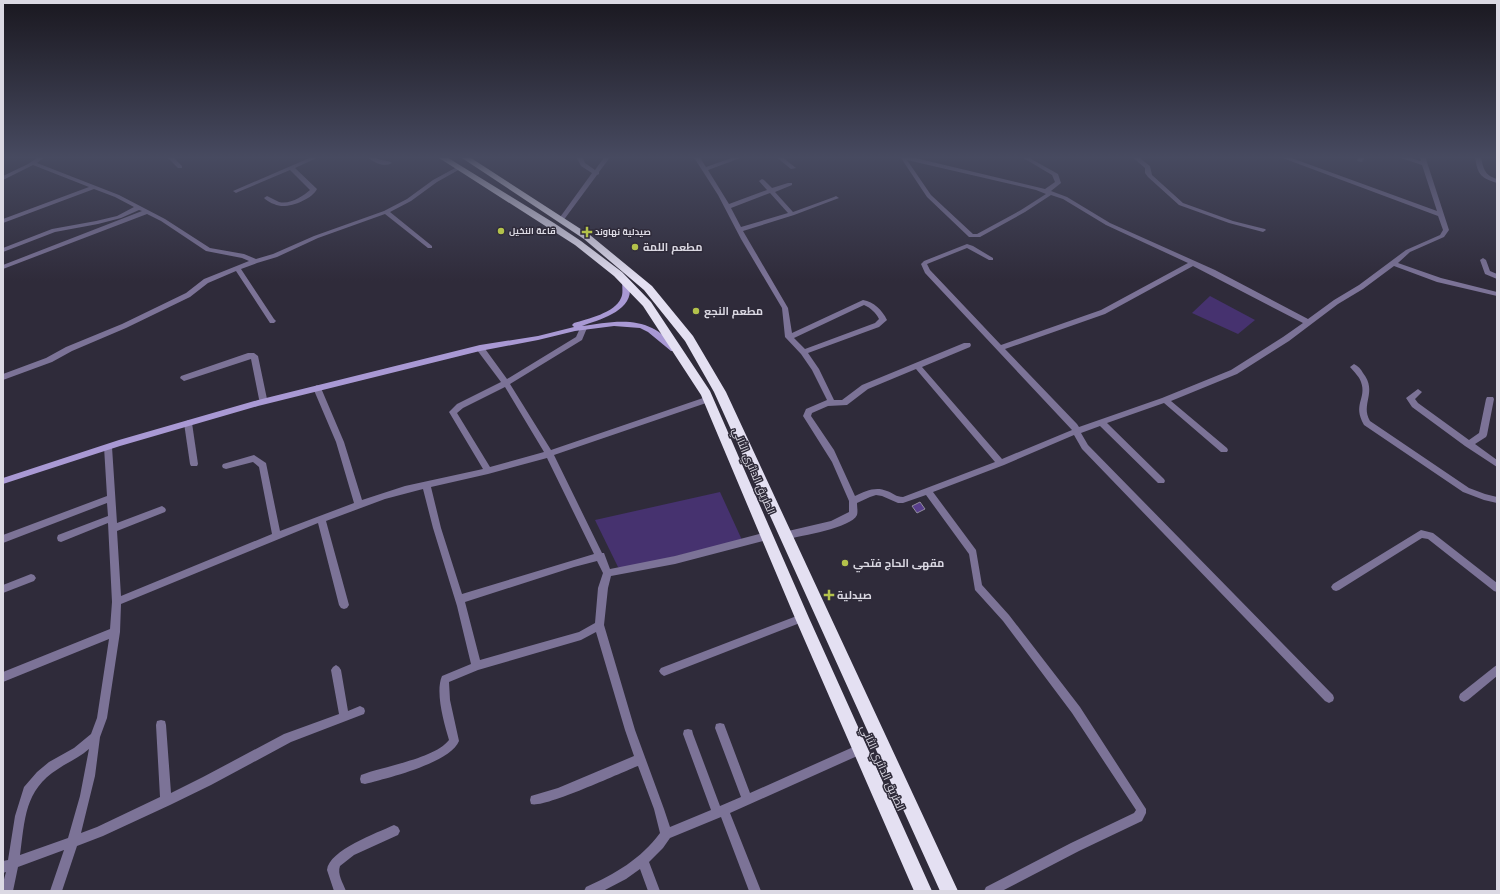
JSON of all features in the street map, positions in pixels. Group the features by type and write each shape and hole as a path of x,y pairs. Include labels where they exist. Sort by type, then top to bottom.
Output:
{"highway":[{"name":"الطريق الدائري الثاني","path":"508,198 578,243 625,281 647,304 709,399 802,618 923,891"},
{"name":"الطريق الدائري الثاني","path":"527,198 610,255 648,288 689,339 720,392 950,891"}],"street":[{"path":"3,222 66,198"},
{"path":"120,198 180,230 201,247 208,250 244,256 255,261"},
{"path":"267,198 278,203 285,204 299,198"},
{"path":"3,377 49,360 124,326 188,295 206,281 255,261 275,256 316,238 386,212 411,198"},
{"path":"561,220 578,198"},
{"path":"722,198 785,308 789,337 804,352 816,369 832,403"},
{"path":"727,207 753,198"},
{"path":"777,198 792,214"},
{"path":"739,230 792,214 836,198"},
{"path":"931,198 971,236 978,236 1023,211 1041,198"},
{"path":"1062,198 1080,206 1108,224 1213,272 1307,322"},
{"path":"1174,198 1181,204 1190,208 1231,222 1263,230"},
{"path":"1395,198 1442,215"},
{"path":"853,501 867,494 877,492 882,492 895,499 903,500 1001,463 1077,431 1165,400 1234,372 1286,339 1307,322 1361,287 1413,248 1442,236 1446,230 1436,198"},
{"path":"3,250 54,230 96,223 138,208"},
{"path":"3,267 146,212"},
{"path":"386,212 430,247"},
{"path":"991,259 971,247 966,246 924,264 927,271 1074,426 1085,447 1329,698"},
{"path":"1484,260 1487,272 1497,277"},
{"path":"1000,348 1103,312 1193,263"},
{"path":"1393,264 1439,280 1497,294"},
{"path":"237,268 272,321"},
{"path":"3,478 144,432 263,398 385,367 549,333 574,326 609,313 620,306 626,295 625,281"},
{"path":"789,337 863,302 868,302 884,320 877,325 804,352"},
{"path":"3,481 188,423 316,388 480,348 538,338 583,328 614,324 640,326 656,334 681,356"},
{"path":"488,471 453,412 460,406 506,383 579,338 583,328"},
{"path":"787,536 844,521 853,514 853,501 831,452 807,416 807,413 821,405 844,403 865,387 967,345"},
{"path":"480,348 506,383 549,454 601,556 608,573 604,588 599,625 613,675 666,834"},
{"path":"184,378 209,368 248,356 254,356 263,398"},
{"path":"917,366 1001,463"},
{"path":"1354,367 1362,375 1366,385 1361,412 1367,423 1466,490 1497,500"},
{"path":"316,388 340,442 359,505"},
{"path":"1418,392 1410,398 1411,401 1497,464"},
{"path":"117,602 321,518 405,490 488,471 549,454 709,399"},
{"path":"1468,444 1483,435 1486,429 1490,399"},
{"path":"1165,400 1224,450"},
{"path":"1101,422 1161,481"},
{"path":"188,423 194,464"},
{"path":"56,891 73,841 93,763 95,737 102,718 115,632 117,602 108,447"},
{"path":"226,466 254,458 263,465 277,536"},
{"path":"426,485 432,513 460,599 469,642 477,666"},
{"path":"928,491 973,553 978,587 1006,618 1076,710 1141,809 1141,813 1138,817 1075,847 990,891"},
{"path":"3,539 110,498"},
{"path":"112,530 162,510"},
{"path":"61,538 111,518"},
{"path":"321,518 344,605"},
{"path":"1336,587 1422,534 1430,536 1497,588"},
{"path":"608,573 675,560 767,536"},
{"path":"460,599 574,562 601,556"},
{"path":"3,589 31,578"},
{"path":"664,671 802,618"},
{"path":"365,779 434,756 451,748 454,741 444,682 447,678 477,666 581,636 599,625"},
{"path":"3,677 115,632"},
{"path":"336,670 344,716"},
{"path":"1464,697 1497,670"},
{"path":"8,866 100,832 166,801 288,738 360,710"},
{"path":"161,725 166,801"},
{"path":"720,728 746,799"},
{"path":"688,734 755,891"},
{"path":"7,891 8,866 20,816 28,791 41,776 53,766 78,752 95,737"},
{"path":"590,891 614,881 642,860 657,848 666,834 720,812 860,749"},
{"path":"535,800 558,793 641,760"},
{"path":"340,891 333,871 333,865 352,850 394,831"},
{"path":"642,860 654,891"}],"shaded area":[{"path":"1210,296 1255,320 1238,334 1192,313"},
{"path":"720,492 742,540 623,569 618,567 595,520"}],"building":[{"path":"920,502 925,509 917,513 912,506"}],"place":[{"name":"قاعة النخيل","path":"501,231"},
{"name":"صيدلية نهاوند","path":"587,232"},
{"name":"مطعم اللمة","path":"635,247"},
{"name":"مطعم النجع","path":"696,311"},
{"name":"مقهى الحاج فتحي","path":"845,563"},
{"name":"صيدلية","path":"829,595"}]}
